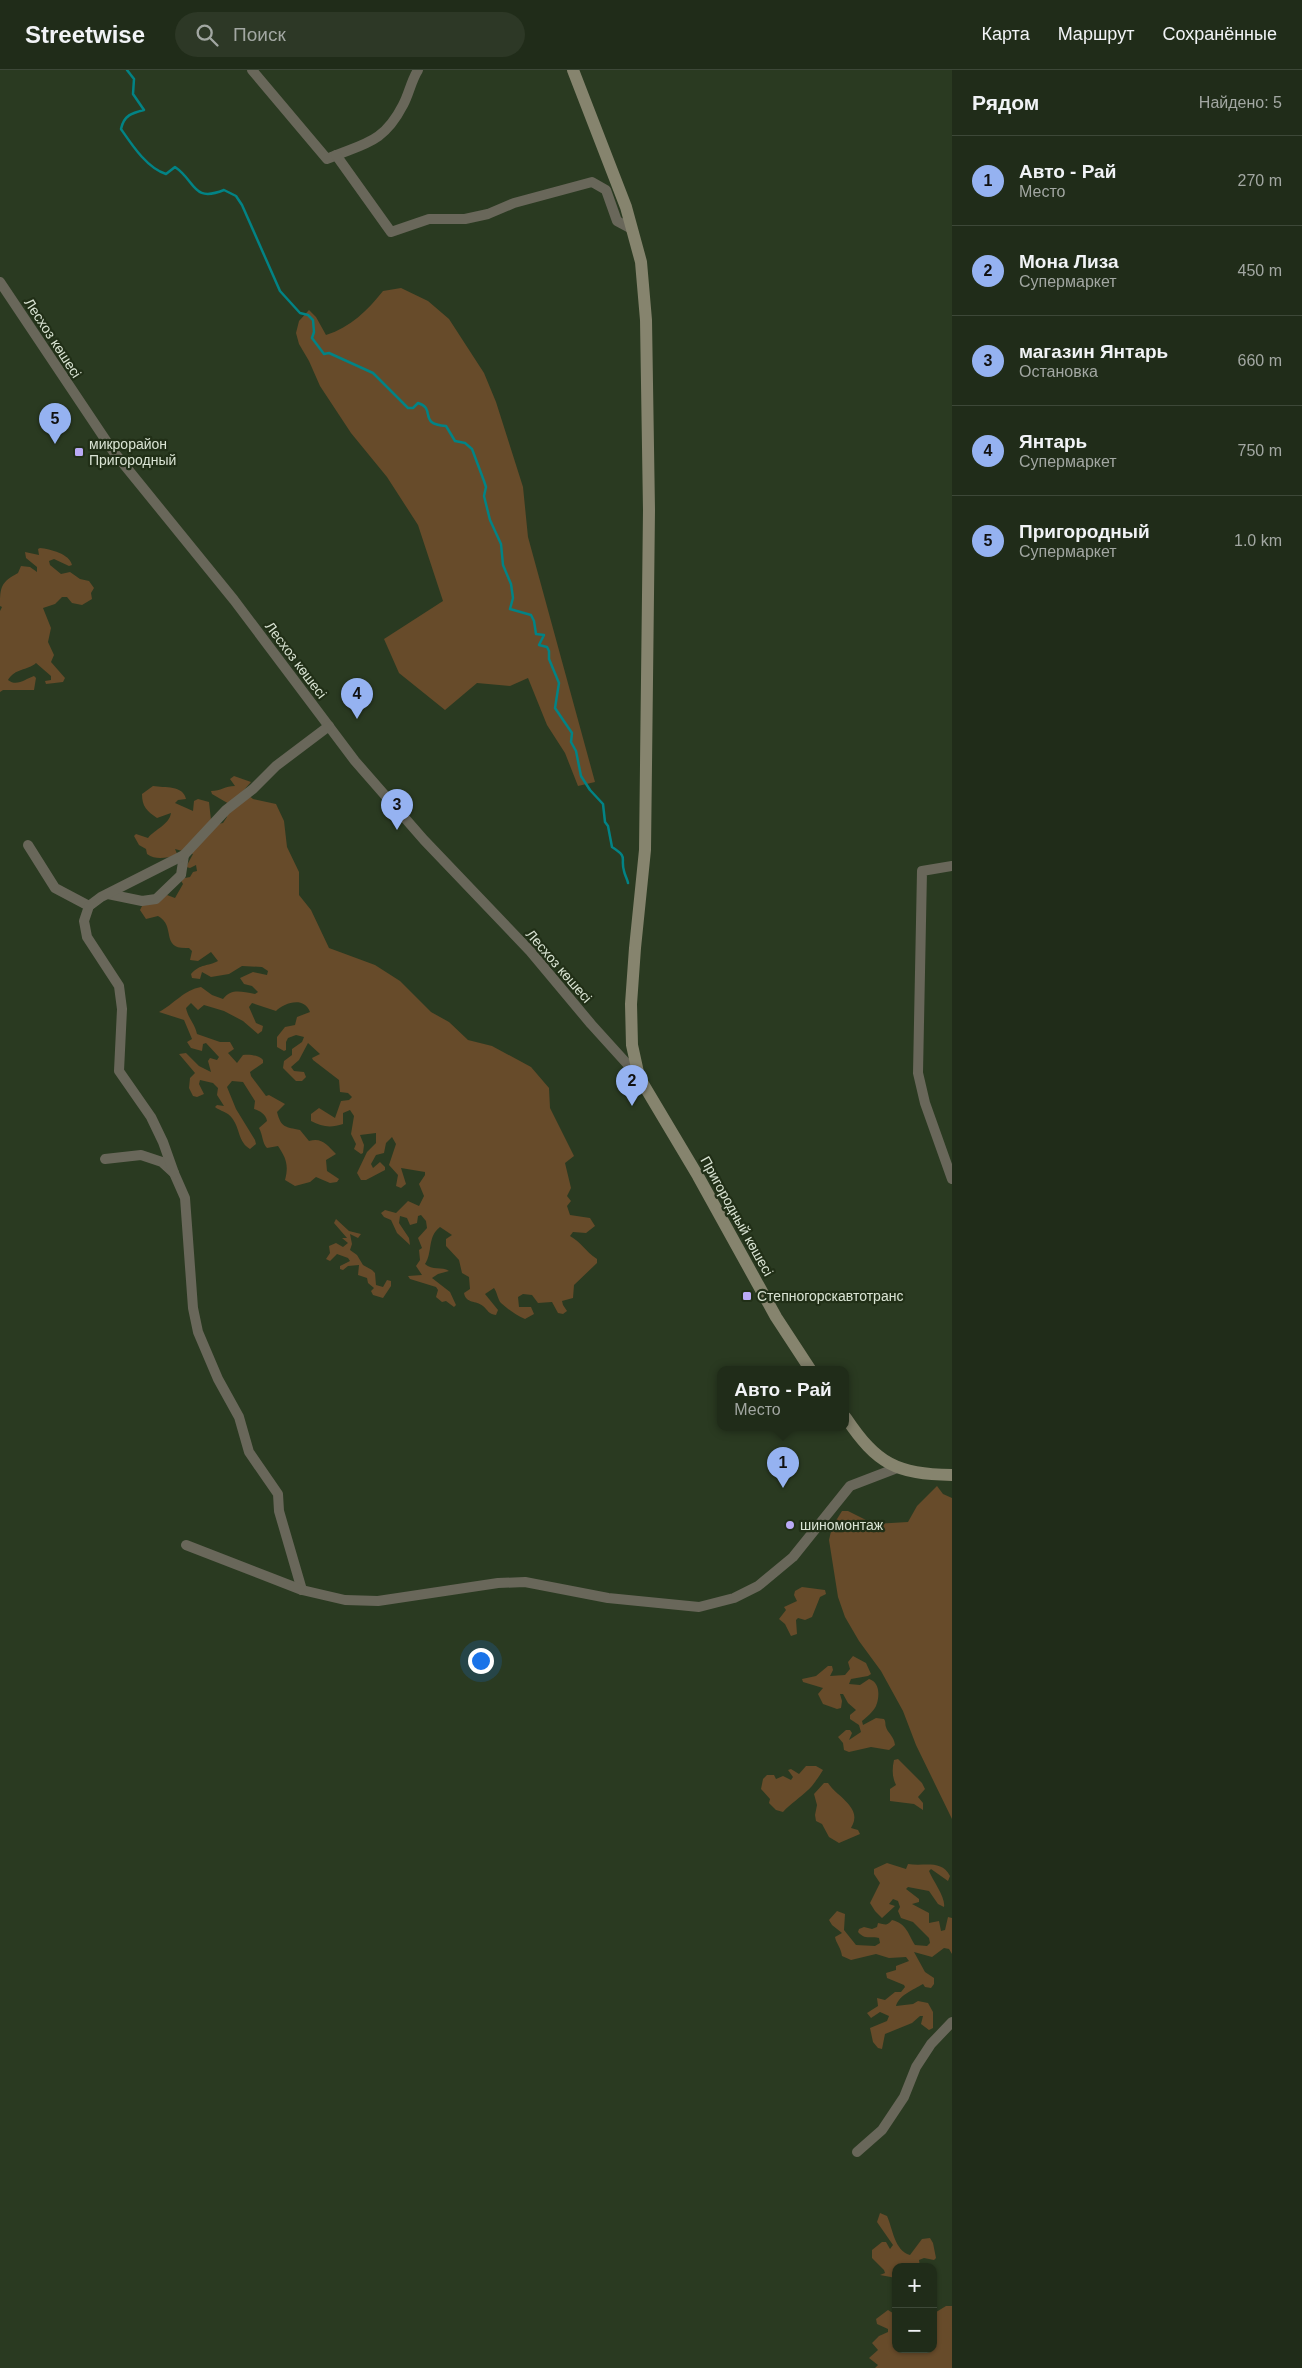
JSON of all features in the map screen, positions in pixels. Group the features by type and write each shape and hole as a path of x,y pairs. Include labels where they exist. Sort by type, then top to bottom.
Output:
{"street":[{"path":"252,70 327,158 379,138 389,129 404,104 412,80 418,70"},
{"name":"Пригородный көшесі","path":"573,70 613,172 641,262 648,378 645,850 631,1004 632,1045 639,1077 698,1176 776,1316 808,1366"},
{"path":"336,155 392,232 429,219 465,219 488,214 514,203 592,182 606,190 617,221 632,229"},
{"name":"Лесхоз көшесі","path":"0,282 118,458 234,600 355,761 424,840 530,951 591,1024 639,1077"},
{"path":"302,1590 279,1510 278,1494 249,1452 240,1418 218,1379 198,1332 193,1308 185,1198 151,1117 119,1070 122,1009 119,986 87,937 84,921 89,906 184,854 226,810 276,766 329,726"},
{"path":"28,845 55,888 89,906"},
{"path":"108,894 142,900 156,899 181,875 184,854"},
{"path":"952,866 922,871 918,1073 925,1103 952,1179"},
{"path":"105,1159 141,1155 162,1162 174,1173"},
{"path":"849,1422 868,1448 878,1457 896,1468 925,1474 952,1474"},
{"path":"186,1545 302,1590 345,1600 378,1601 410,1598 498,1583 525,1582 608,1598 699,1607 713,1605 750,1590 776,1572 793,1556 850,1486 896,1468"},
{"path":"857,2152 882,2130 904,2097 921,2059 931,2044 952,2022"}],"shaded area":[{"path":"401,288 428,301 449,319 484,373 496,402 523,487 528,537 595,782 578,786 565,753 547,725 528,678 510,686 477,683 445,710 399,673 384,639 443,601 418,525 387,477 351,433 320,386 299,344 296,333 299,321 309,310 316,317 326,335 343,328 358,318 383,291"},
{"path":"38,549 54,551 68,558 72,565 69,566 54,559 49,561 50,565 61,574 70,572 80,579 89,581 94,588 91,593 92,599 82,605 72,603 67,597 62,597 55,604 43,608 51,628 48,642 54,655 51,662 65,678 63,682 46,684 45,681 51,680 51,676 36,663 14,673 8,680 18,683 34,676 36,678 34,690 3,690 0,692 1,590 8,579 18,573 21,566 30,567 37,572 37,567 26,558 25,552 39,555"},
{"path":"234,776 251,782 243,791 253,799 276,804 284,821 287,847 299,872 299,895 311,910 329,948 375,965 400,981 431,1012 449,1022 468,1040 492,1046 531,1067 549,1088 550,1108 574,1156 565,1163 571,1188 567,1196 571,1201 567,1206 570,1215 590,1218 595,1226 586,1233 573,1232 570,1236 597,1259 597,1263 574,1285 573,1298 562,1301 567,1311 563,1314 558,1313 552,1302 538,1303 532,1295 523,1294 518,1297 519,1307 531,1307 534,1314 525,1319 501,1303 494,1288 485,1294 498,1310 496,1315 490,1313 480,1304 467,1299 464,1293 470,1289 469,1277 462,1273 459,1260 446,1246 446,1239 452,1235 440,1227 433,1235 425,1264 449,1271 432,1278 450,1292 456,1305 454,1307 436,1297 438,1290 436,1287 410,1279 408,1276 422,1275 416,1266 420,1260 419,1250 422,1248 418,1238 427,1228 426,1221 421,1215 418,1216 417,1223 410,1225 407,1218 400,1216 399,1223 409,1238 410,1245 397,1233 391,1220 384,1217 381,1213 385,1210 396,1213 408,1201 419,1206 424,1196 419,1184 425,1172 401,1168 406,1184 401,1188 396,1186 398,1175 389,1165 396,1144 392,1137 386,1143 384,1153 376,1155 371,1164 373,1168 380,1162 385,1167 385,1170 366,1180 361,1180 357,1173 367,1152 376,1143 376,1133 360,1135 364,1145 363,1153 361,1154 354,1149 356,1144 351,1134 354,1116 350,1110 343,1113 343,1124 327,1126 311,1121 311,1114 319,1108 335,1118 341,1101 349,1100 352,1097 348,1093 340,1092 339,1080 313,1060 312,1058 320,1054 308,1043 299,1060 291,1067 294,1071 304,1072 306,1077 302,1081 296,1081 283,1068 284,1061 292,1055 292,1049 302,1042 304,1037 296,1035 288,1038 286,1050 284,1051 277,1047 277,1037 285,1027 295,1025 297,1017 310,1012 303,1004 294,1002 276,1011 252,1003 249,1007 256,1023 263,1026 262,1031 258,1034 243,1021 224,1011 204,1005 198,1010 191,1003 186,1008 197,1034 220,1042 230,1042 234,1049 228,1053 237,1063 243,1055 254,1055 263,1060 263,1063 250,1072 251,1076 266,1096 269,1095 285,1104 277,1112 282,1124 300,1130 309,1141 321,1141 336,1154 326,1160 327,1171 339,1179 337,1182 330,1183 316,1177 310,1182 295,1186 285,1180 287,1166 285,1158 278,1146 267,1148 265,1146 259,1128 267,1121 262,1113 254,1109 255,1101 243,1082 232,1081 227,1087 236,1109 255,1140 256,1144 250,1149 243,1143 235,1122 230,1116 215,1107 217,1105 224,1106 217,1095 218,1088 213,1083 200,1080 199,1084 204,1094 197,1097 193,1096 189,1088 190,1078 195,1073 179,1054 186,1053 199,1066 211,1072 208,1061 210,1058 217,1060 219,1057 206,1043 203,1044 202,1051 191,1048 187,1042 192,1039 184,1020 159,1012 184,994 201,987 212,995 223,999 233,992 255,994 258,992 252,986 244,984 240,978 253,972 267,975 268,971 262,967 242,966 229,974 211,977 202,972 200,979 192,978 191,974 198,968 218,961 211,952 198,961 190,960 192,951 189,948 180,948 174,945 164,920 158,916 146,919 140,910 143,904 167,895 175,898 183,884 180,879 190,877 193,872 197,871 196,865 190,868 186,867 193,854 175,849 178,856 154,857 147,854 146,849 139,845 134,836 136,834 148,838 165,824 170,817 171,813 157,818 144,805 142,794 153,786 173,788 181,791 186,799 178,800 175,803 193,811 194,801 198,799 209,802 211,820 218,824 223,823 227,817 226,811 236,808 212,794 211,791 235,786 230,779"},
{"path":"336,1219 349,1231 361,1234 358,1238 350,1234 352,1244 350,1250 357,1255 363,1265 375,1273 376,1285 383,1287 387,1280 391,1281 391,1286 383,1298 373,1295 371,1291 374,1288 368,1283 367,1278 358,1275 359,1265 348,1266 343,1270 340,1269 340,1266 350,1261 348,1258 337,1254 330,1261 326,1259 330,1253 329,1246 336,1243 343,1247 348,1243 342,1238 347,1238 334,1223"},
{"path":"937,1486 943,1494 952,1498 952,1819 916,1745 903,1711 881,1671 859,1641 845,1617 838,1597 829,1540 832,1527 842,1511 848,1511 874,1524 908,1522 917,1506"},
{"path":"802,1587 825,1590 826,1594 820,1597 812,1617 805,1620 798,1618 796,1620 797,1634 791,1636 785,1624 779,1619 786,1610 784,1607 797,1601 794,1595 795,1591"},
{"path":"853,1656 866,1663 871,1674 851,1679 849,1684 860,1685 869,1679 875,1683 878,1690 876,1706 862,1721 863,1725 876,1718 884,1719 895,1745 889,1750 871,1747 849,1752 844,1750 843,1743 838,1737 846,1730 850,1730 852,1733 849,1740 861,1732 859,1725 850,1719 850,1715 856,1710 848,1703 843,1694 840,1694 841,1708 837,1709 823,1704 818,1694 823,1688 803,1682 802,1679 816,1676 828,1666 832,1666 833,1670 830,1676 845,1675 850,1669 848,1662"},
{"path":"898,1759 922,1783 925,1789 918,1797 923,1803 923,1810 914,1804 890,1801 890,1789 896,1785 893,1776 893,1763 894,1760"},
{"path":"806,1766 816,1766 823,1770 810,1788 783,1812 776,1810 769,1803 770,1799 761,1789 763,1779 767,1775 774,1775 776,1779 783,1776 791,1780 793,1777 788,1770 791,1769 799,1774"},
{"path":"824,1783 828,1783 848,1803 854,1815 851,1828 858,1830 860,1834 839,1843 829,1837 822,1824 816,1821 817,1805 814,1794"},
{"path":"887,1863 906,1869 908,1864 942,1867 950,1876 948,1881 931,1869 929,1871 941,1894 944,1907 938,1904 929,1891 908,1887 906,1889 919,1899 919,1902 912,1904 929,1913 929,1923 939,1921 941,1931 945,1930 948,1917 952,1918 952,1954 949,1949 944,1948 932,1957 914,1952 925,1972 934,1978 934,1984 931,1988 925,1987 923,1984 903,1996 896,2006 913,2004 918,2001 928,2003 933,2012 933,2028 929,2030 921,2024 923,2016 920,2016 912,2023 885,2034 882,2049 878,2048 873,2042 870,2028 887,2021 889,2016 880,2012 871,2018 867,2013 878,2006 877,1998 885,2000 895,1992 901,1992 905,1987 904,1985 887,1978 886,1973 896,1970 896,1966 909,1961 906,1957 889,1958 876,1954 851,1960 842,1956 835,1937 842,1933 829,1920 837,1911 845,1914 844,1930 856,1945 875,1946 880,1943 879,1938 863,1936 858,1932 859,1929 864,1927 872,1929 877,1927 878,1923 887,1924 892,1920 904,1927 915,1945 927,1946 930,1943 929,1938 913,1922 901,1918 898,1911 900,1907 898,1901 893,1899 889,1904 895,1906 882,1918 870,1903 880,1883 874,1874 874,1869"},
{"path":"880,2213 887,2216 897,2244 910,2255 922,2239 930,2238 936,2258 934,2260 924,2258 919,2260 919,2263 892,2263 892,2277 880,2275 885,2273 872,2258 872,2250 882,2242 886,2242 890,2249 893,2245 877,2222"},
{"path":"946,2306 952,2306 952,2368 875,2368 878,2365 869,2358 878,2350 872,2343 879,2336 888,2332 888,2329 877,2324 876,2319 888,2310 892,2312 892,2353 937,2353 937,2312"}],"waterway":[{"path":"127,70 134,79 133,94 144,110 129,115 122,124 121,129 140,155 152,167 166,174 175,167 200,192 206,194 224,190 236,196 242,205 280,291 300,313 308,315 313,320 314,332 312,338 324,354 329,353 373,373 408,408 413,408 418,403 423,406 432,422 437,425 446,426 455,441 465,443 472,449 486,487 484,496 490,520 501,544 503,565 511,584 513,598 510,609 531,615 536,634 544,635 539,645 547,647 549,659 559,683 555,708 572,733 571,742 576,751 581,776 590,790 603,804 605,822 608,826 612,847 623,858 623,866 628,883"}],"place":[{"name":"Пригородный","path":"55,444"},
{"name":"микрорайон Пригородный","path":"79,452"},
{"name":"Янтарь","path":"357,719"},
{"name":"магазин Янтарь","path":"397,830"},
{"name":"Мона Лиза","path":"632,1106"},
{"name":"Степногорскавтотранс","path":"747,1296"},
{"name":"Авто - Рай","path":"783,1488"},
{"name":"шиномонтаж","path":"790,1525"}]}
